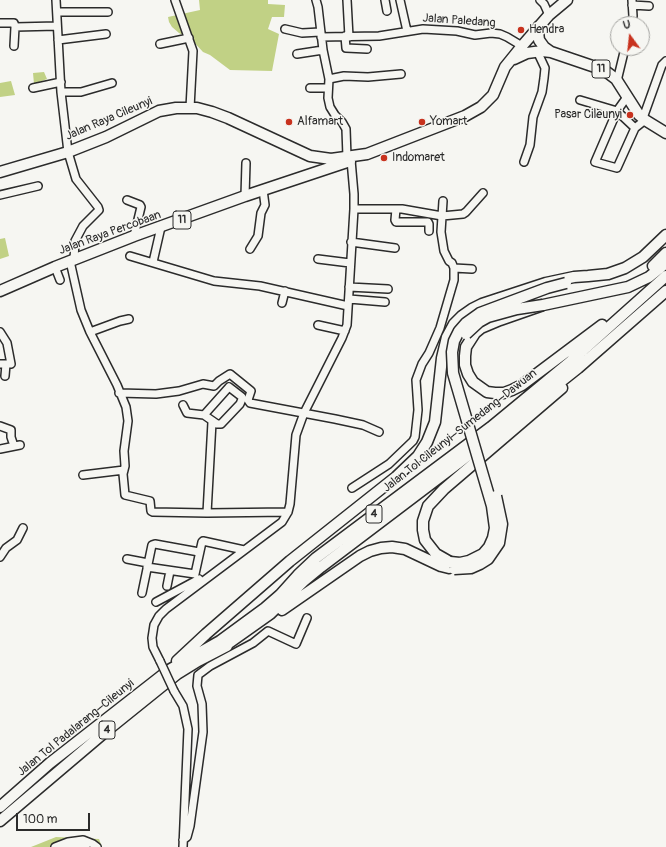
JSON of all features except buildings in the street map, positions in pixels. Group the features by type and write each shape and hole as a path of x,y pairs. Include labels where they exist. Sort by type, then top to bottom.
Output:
{"highway":[{"name":"11","path":"505,68 549,15 567,0"},
{"path":"539,26 539,40 544,47 551,52"},
{"name":"11","path":"505,68 521,55 537,51 551,52 604,70 617,81 639,114 644,119 666,133"},
{"name":"Jalan Raya Percobaan","path":"0,291 72,260 134,236 161,228 245,196 322,171 349,159 366,154 465,116 487,102 493,95 505,68"},
{"name":"Jalan Raya Cileunyi","path":"0,172 68,152 106,137 159,111 176,108 190,108 212,112 310,156 331,159 349,159"},
{"path":"320,158 324,166 322,171"},
{"path":"626,268 643,257 666,235"},
{"path":"169,670 206,634 311,544 396,477 418,456 427,442 435,422 442,358 447,337 454,324 472,309 482,304 554,281 574,277 608,274 626,268 652,255 666,244"},
{"path":"596,294 616,287 643,273 666,254"},
{"path":"666,263 649,276 635,284 596,294 516,309 488,317 471,328 465,335 460,344 458,354 461,378 501,513 502,528 499,543 488,559 471,568 461,570 450,565 436,554 425,540 423,530 423,521 428,506 444,489 541,396 666,291"},
{"path":"222,648 247,637 328,577 370,551 392,547 405,549 441,566 468,561 483,554 489,547 495,528 492,506 453,373 452,352 454,341 459,331 466,323 480,313 547,288 588,276"},
{"path":"543,305 490,323 475,333 466,347 465,365 473,382 487,392 495,393 504,393 522,385 662,280"},
{"name":"Jalan Tol Cileunyi–Sumedang–Dawuan","path":"222,648 270,614 304,581 321,567 457,464 541,396 570,361 662,280"},
{"name":"Jalan Tol Cileunyi–Sumedang–Dawuan","path":"169,670 238,629 280,595 316,558 486,431 541,396"},
{"name":"Jalan Tol Padalarang–Cileunyi","path":"0,821 105,732 177,674 222,648"},
{"name":"Jalan Tol Padalarang–Cileunyi","path":"0,807 50,763 169,670"}],"street":[{"path":"56,0 61,92 68,152 76,179 99,210 83,226 75,241 72,260 81,310 126,407 128,421 124,454 124,494 150,501 151,511 206,513 288,512"},
{"path":"175,0 193,51 190,108"},
{"path":"183,844 188,730 183,706 174,691 153,647 152,638 154,625 158,616 166,609 282,522 288,512 290,504 295,439 304,412 345,331 354,194 346,129 330,107 328,88 329,79 323,50 316,0"},
{"path":"347,0 347,36 345,46 346,48 366,49"},
{"path":"385,0 387,11"},
{"path":"400,0 407,31"},
{"path":"540,0 544,4 549,15"},
{"path":"633,16 632,3 650,6"},
{"path":"57,12 108,12"},
{"path":"0,23 14,23 14,46"},
{"path":"15,27 57,26"},
{"name":"Jalan Paledang","path":"285,29 302,34 347,36 379,36 423,29 457,31 476,35 491,33 507,37 522,46"},
{"path":"58,40 106,34"},
{"path":"160,44 189,38"},
{"path":"297,54 323,50"},
{"path":"524,162 530,144 533,117 542,92 544,78 544,68 537,51"},
{"path":"617,81 623,56"},
{"path":"628,97 617,111 595,162 617,168 635,128 644,119 662,65 666,61"},
{"path":"329,79 344,76 368,77 401,74"},
{"path":"33,88 61,82"},
{"path":"61,92 81,92 112,83"},
{"path":"310,88 328,88"},
{"path":"580,100 617,111 635,128"},
{"path":"245,196 246,163"},
{"path":"0,195 38,186"},
{"path":"250,249 258,236 261,213 265,205 263,190"},
{"path":"354,209 412,210 442,216 463,214 483,193"},
{"path":"127,200 140,205 141,207 134,236"},
{"path":"352,488 389,464 413,441 415,436 418,410 416,380 422,364 429,353 440,328 454,280 454,268 452,262 444,251 441,232 443,201"},
{"path":"396,209 396,222 428,222 429,231"},
{"path":"153,262 161,228"},
{"path":"351,242 395,248"},
{"path":"130,256 214,281 246,284 348,302 385,302"},
{"path":"318,259 350,263"},
{"path":"56,267 60,280"},
{"path":"454,268 472,269"},
{"path":"349,287 388,289"},
{"path":"282,303 285,291"},
{"path":"90,332 129,319"},
{"path":"318,325 345,331"},
{"path":"0,332 11,364 3,364 5,376"},
{"path":"120,393 156,394 179,391 203,384 214,386 230,374 251,391 248,400 250,403 304,412 363,425 379,432"},
{"path":"183,405 187,413 204,416 212,422 221,424 240,404 242,397 228,387 204,416"},
{"path":"206,513 212,422"},
{"path":"0,426 11,430 11,437 17,445 0,449"},
{"path":"83,475 124,470"},
{"path":"0,557 6,548 17,540 23,528"},
{"path":"127,559 170,571 195,574 203,541 244,550"},
{"path":"142,593 153,544 200,552"},
{"path":"156,602 216,570"},
{"path":"167,586 170,571"},
{"path":"183,844 190,826 203,732 202,704 197,686 198,675 210,666 253,643 268,630 296,644 307,618"},
{"path":"55,847 68,842 83,840 97,847"},
{"path":"68,847 86,847"}],"green space":[{"path":"199,0 268,0 268,4 285,5 284,17 272,17 268,29 279,34 272,71 230,70 210,55 203,52 192,40 179,33 172,27 168,17 200,10"},
{"path":"44,72 47,79 34,84 33,73"},
{"path":"11,81 15,95 0,97 0,83"},
{"path":"5,238 9,256 0,259 0,239"},
{"path":"56,837 99,839 102,847 31,847"}],"place":[{"name":"Hendra","path":"521,30"},
{"name":"Pasar Cileunyi","path":"630,115"},
{"name":"Alfamart","path":"289,122"},
{"name":"Yomart","path":"422,122"},
{"name":"Indomaret","path":"384,158"}]}
